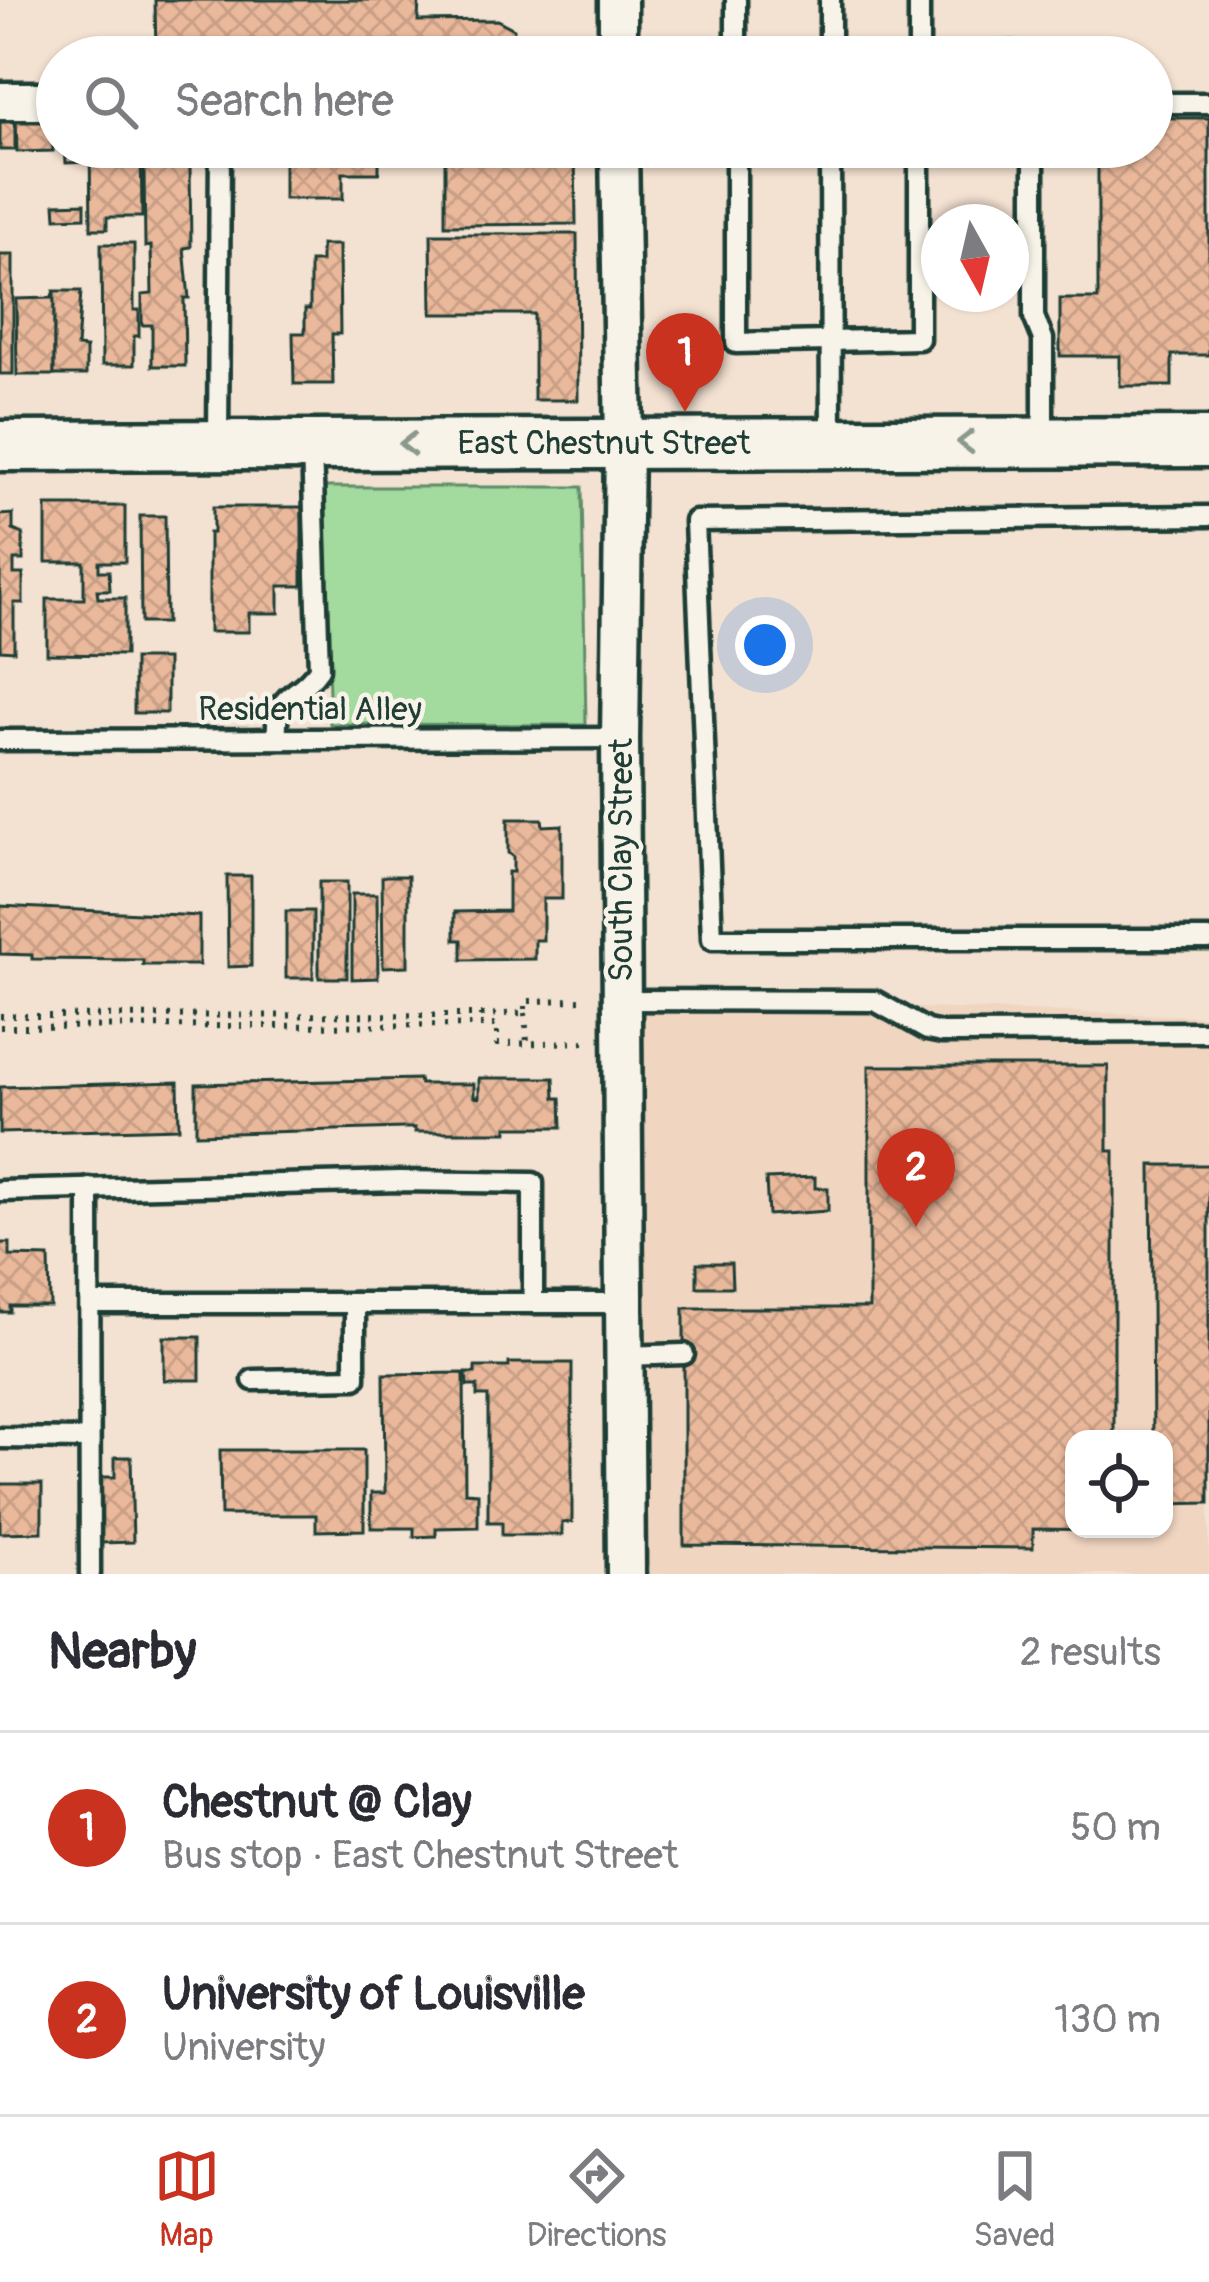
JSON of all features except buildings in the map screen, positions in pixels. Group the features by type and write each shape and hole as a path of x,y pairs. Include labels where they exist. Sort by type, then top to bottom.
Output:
{"street":[{"path":"618,0 618,36"},
{"path":"0,101 36,100"},
{"name":"South Clay Street","path":"619,168 625,443 620,738 604,1000 623,1303 626,1574"},
{"name":"East Chestnut Street","path":"0,446 1209,442"}],"lane":[{"path":"736,0 736,36"},
{"path":"830,0 830,36"},
{"path":"919,0 919,36"},
{"path":"1173,103 1209,103"},
{"path":"218,445 220,168"},
{"path":"736,168 736,344 919,339 919,168"},
{"path":"830,168 831,442"},
{"path":"1034,168 1034,317 1043,339 1042,442"},
{"path":"277,739 275,713 280,703 319,669 312,444"},
{"path":"1209,516 695,521 712,939 1209,939"},
{"name":"Residential Alley","path":"0,740 620,738"},
{"path":"604,1000 875,1001 927,1030 942,1033 1209,1032"},
{"path":"0,1191 400,1181 532,1183 533,1303"},
{"path":"89,1188 90,1574"},
{"path":"253,1379 355,1378 355,1303"},
{"path":"90,1304 623,1303"},
{"path":"622,1356 684,1354"},
{"path":"0,1438 87,1439"}],"path":[{"path":"526,1043 525,1001 604,1000"},
{"path":"0,1016 525,1013"},
{"path":"481,1015 481,1025"},
{"path":"0,1027 497,1024 497,1043 569,1042"}],"shaded area":[{"path":"621,1000 1209,1016 1209,1574 626,1574"}],"green space":[{"path":"322,487 582,487 586,725 330,724"}],"place":[{"name":"Chestnut @ Clay","path":"685,412"},
{"name":"University of Louisville","path":"916,1227"}]}
